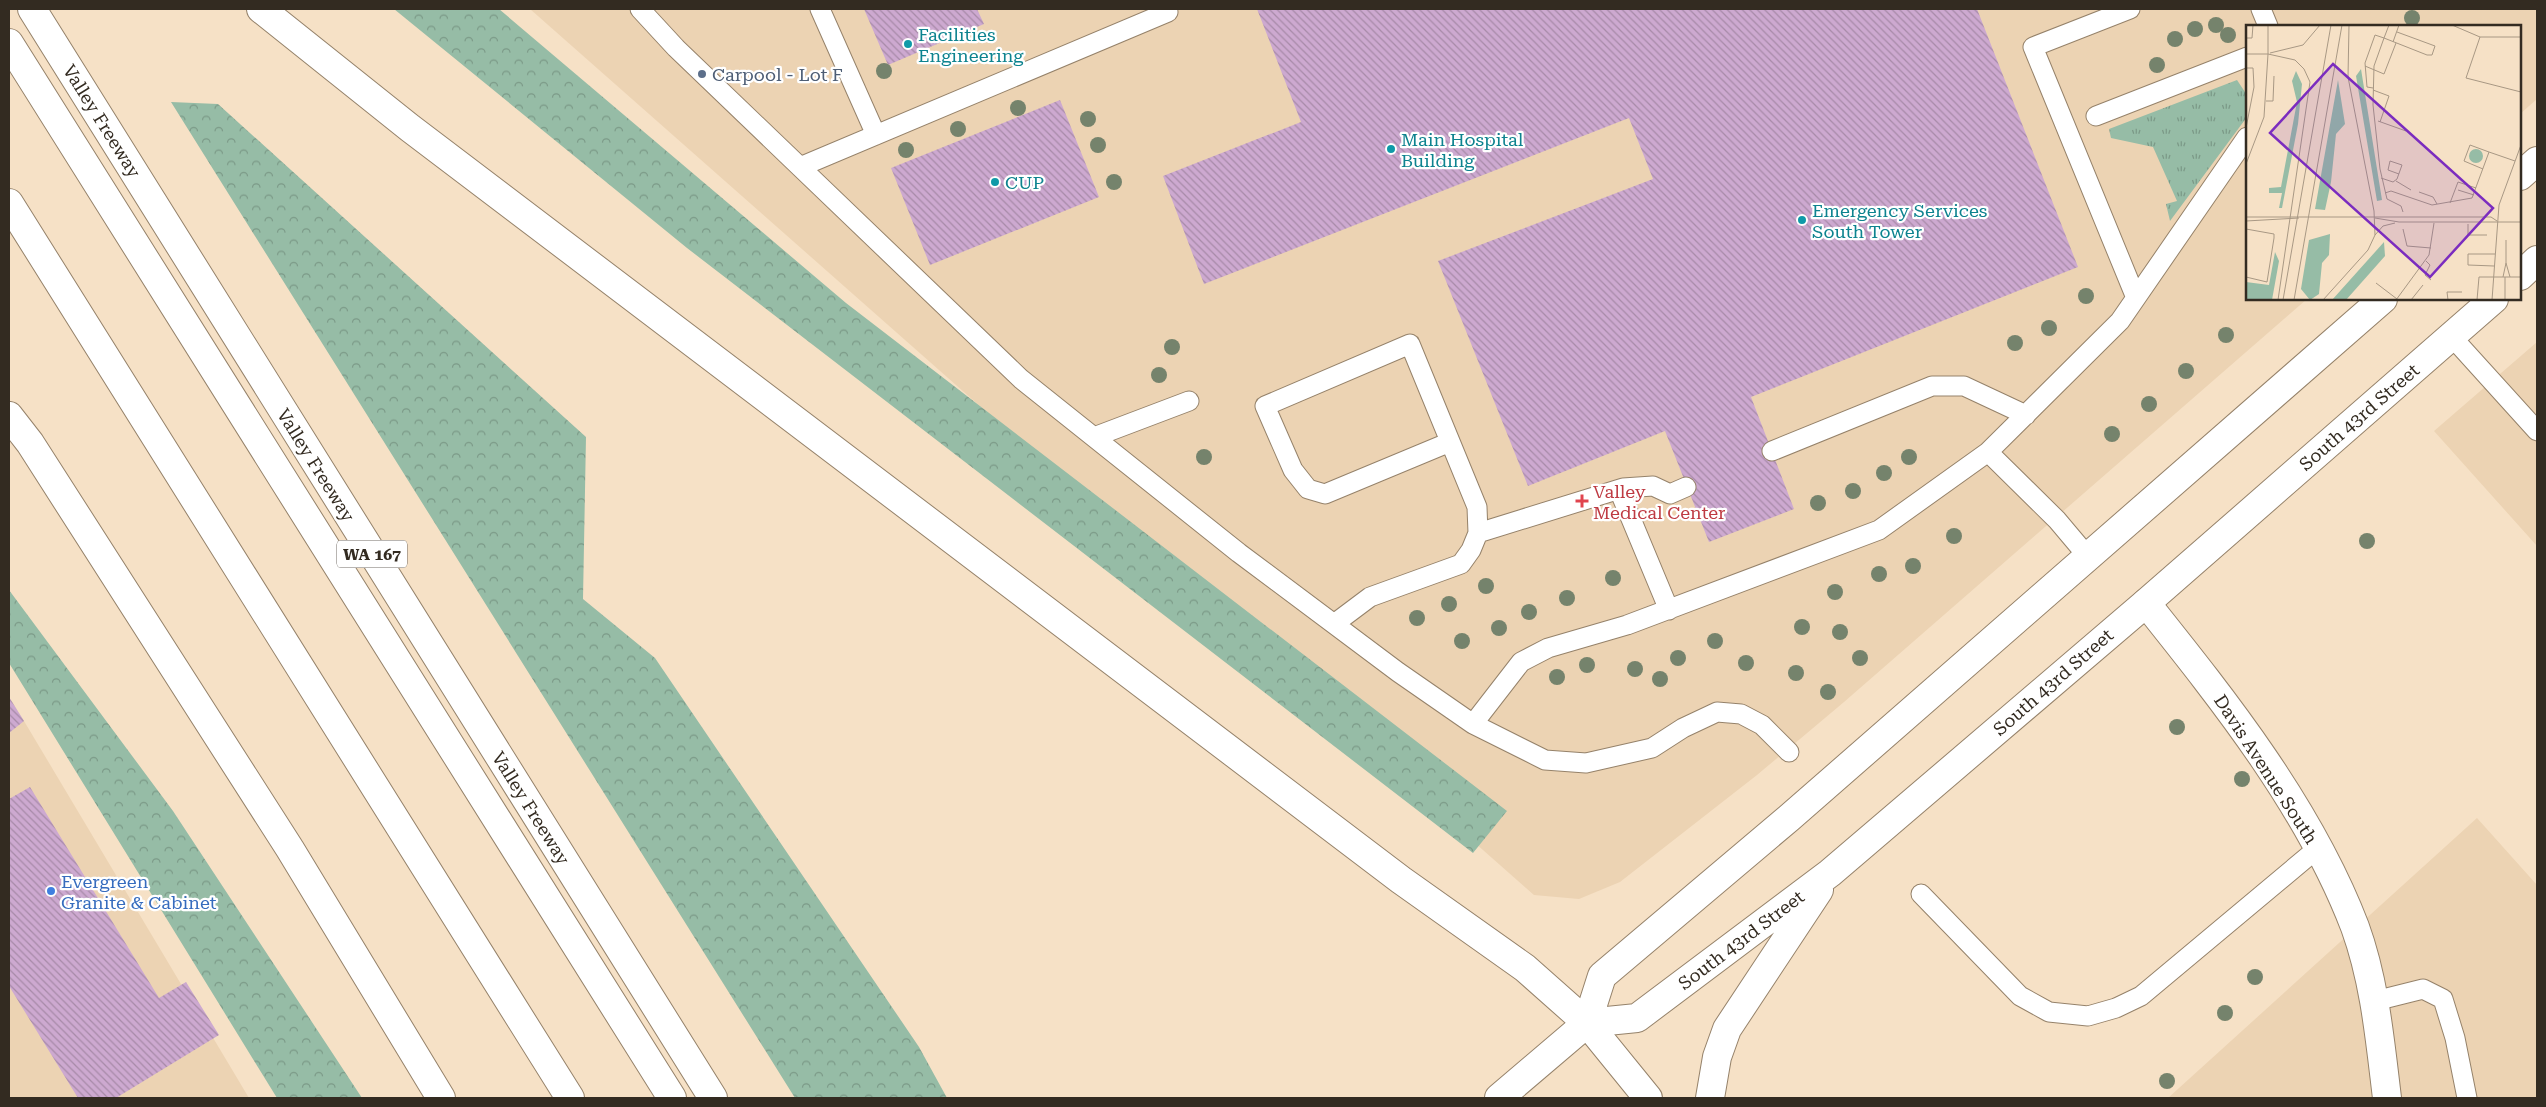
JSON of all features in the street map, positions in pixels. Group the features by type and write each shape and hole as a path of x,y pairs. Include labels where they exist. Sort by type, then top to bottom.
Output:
{"main road":[{"name":"Valley Freeway","path":"32,9 713,1098"},
{"path":"261,9 410,128 1346,838 1525,968 1588,1023 1648,1098"},
{"path":"9,44 672,1098"},
{"path":"2521,175 2537,160"},
{"path":"9,203 570,1098"},
{"path":"2521,275 2537,260"},
{"path":"1499,1098 1588,1023 1602,976 1789,818 2089,558 2382,300"},
{"name":"South 43rd Street","path":"1588,1023 1638,1018 1830,873 2146,602 2493,300"},
{"path":"9,416 30,443 285,840 441,1098"},
{"name":"Davis Avenue South","path":"2146,602 2196,665 2262,756 2318,848 2355,928 2375,1001 2387,1098"},
{"path":"1710,1098 1718,1057 1727,1029 1830,873"}],"lane":[{"path":"640,9 676,48 1021,379 1239,554 1473,724 1545,760 1586,763 1652,748 1683,728 1717,712 1741,714 1762,725 1789,752"},
{"path":"820,9 876,135"},
{"path":"2130,9 2033,47 2136,298"},
{"path":"2261,9 2268,25"},
{"path":"800,167 1168,12"},
{"path":"2096,116 2246,57"},
{"path":"1473,724 1521,662 1548,648 1627,626 1879,530 1988,452 2120,321 2246,138"},
{"path":"2452,337 2537,431"},
{"path":"1334,624 1370,597 1461,564 1471,550 1478,533 1477,507 1410,344 1264,406 1293,470 1308,489 1325,494 1450,442"},
{"path":"1772,451 1932,386 1964,386 2026,414"},
{"path":"1094,437 1189,401"},
{"path":"1988,452 2057,520 2089,558"},
{"path":"1478,533 1619,490 1653,486 1670,494 1686,487"},
{"path":"1619,490 1669,610"},
{"path":"1921,894 2020,996 2048,1012 2088,1016 2116,1008 2140,996 2318,848"},
{"path":"2375,1001 2423,989 2443,999 2455,1038 2468,1098"}],"shaded area":[{"name":"Valley Medical Center","path":"530,9 2537,9 2537,99 2521,113 2521,25 2246,25 2246,300 2306,300 1844,702 1757,775 1620,882 1579,899 1534,895"},
{"path":"2537,342 2537,546 2434,431"},
{"name":"Evergreen Granite & Cabinet","path":"9,697 24,721 249,1098 9,1098"},
{"path":"2477,818 2537,885 2537,1098 2168,1098"}],"green space":[{"path":"394,9 499,9 846,303 1507,811 1473,853 687,248"},
{"path":"2237,80 2246,94 2246,118 2170,221 2166,204 2177,201 2153,147 2111,138 2109,129"},
{"path":"171,102 218,104 586,437 583,599 655,658 919,1047 947,1098 795,1098"},
{"path":"9,590 173,811 362,1098 277,1098 9,663"}],"building":[{"name":"Facilities Engineering","path":"864,9 977,9 984,24 888,65"},
{"name":"Emergency Services South Tower","path":"1257,9 1977,9 2078,267 1751,397 1794,509 1709,542 1665,431 1528,486 1438,261 1653,179 1629,118 1204,284 1163,176 1301,122"},
{"name":"CUP","path":"1060,100 1099,197 930,265 891,168"},
{"path":"9,697 24,721 9,733"},
{"name":"Evergreen Granite & Cabinet","path":"30,787 159,998 186,982 219,1035 116,1098 78,1098 9,986 9,799"}],"place":[{"name":"Facilities Engineering","path":"908,44"},
{"name":"Carpool - Lot F","path":"702,74"},
{"name":"Main Hospital Building","path":"1391,149"},
{"name":"CUP","path":"995,182"},
{"name":"Emergency Services South Tower","path":"1802,220"},
{"name":"Valley Medical Center","path":"1582,501"},
{"name":"Evergreen Granite & Cabinet","path":"51,891"}]}
